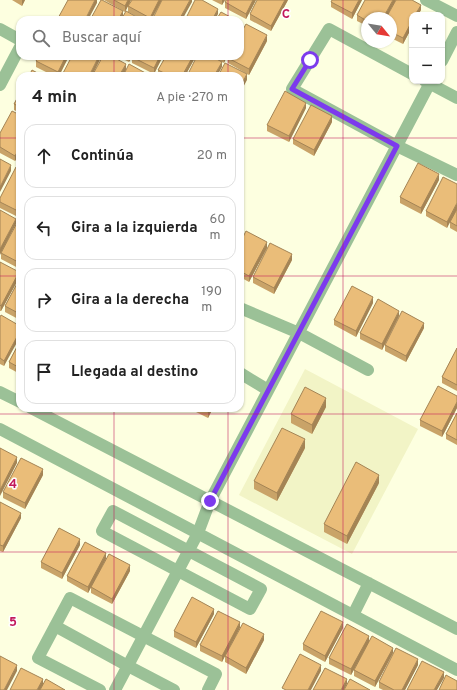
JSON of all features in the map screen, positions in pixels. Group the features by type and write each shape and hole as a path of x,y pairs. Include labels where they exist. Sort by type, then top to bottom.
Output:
{"street":[{"path":"426,0 457,16"},
{"path":"0,29 16,38"},
{"path":"409,72 329,29 292,89 397,146 457,175"},
{"path":"445,55 457,32"},
{"path":"0,85 16,54"},
{"path":"115,690 189,551 198,533 210,501 397,146 428,84"},
{"path":"432,84 457,98"},
{"path":"244,310 298,333 368,370"},
{"path":"244,375 268,390"},
{"path":"0,392 16,400"},
{"path":"39,412 457,629"},
{"path":"0,429 457,670"},
{"path":"113,511 261,589 250,609 178,571 102,531 113,511"},
{"path":"353,615 369,583"},
{"path":"100,690 38,658 70,598 216,674 208,690"},
{"path":"55,626 174,690"}],"shaded area":[{"path":"305,369 418,429 352,554 239,495"}],"building":[{"path":"68,0 95,0 87,16 59,16"},
{"path":"101,0 123,11 120,16 92,16"},
{"path":"114,0 128,0 125,6"},
{"path":"132,0 159,0 151,16 146,16 128,6"},
{"path":"162,0 190,0 181,16 154,16"},
{"path":"195,0 202,0 218,9 214,16 187,16"},
{"path":"226,0 253,0 246,14 225,2"},
{"path":"257,0 285,0 271,26 250,14"},
{"path":"332,0 359,0 352,13 331,2"},
{"path":"365,0 393,0 386,12 361,12 361,17 357,15"},
{"path":"396,0 412,0 421,5 417,12 409,12 409,27 403,38 397,35 397,12 389,12"},
{"path":"126,11 135,16 123,16"},
{"path":"221,12 228,16 218,16"},
{"path":"246,24 267,35 249,69 232,60 244,60 244,28"},
{"path":"37,60 64,60 58,72"},
{"path":"70,60 97,60 91,72 64,72"},
{"path":"101,60 118,60 126,64 121,72 94,72"},
{"path":"138,60 158,60 154,68"},
{"path":"164,60 191,60 184,72 162,72 158,70"},
{"path":"195,60 218,60 222,62 216,72 189,72"},
{"path":"225,63 243,72 220,72"},
{"path":"129,64 144,72 125,72"},
{"path":"244,72 247,74 244,80"},
{"path":"285,91 306,103 289,136 267,125"},
{"path":"311,105 332,116 314,150 293,139"},
{"path":"12,111 16,113 15,156 0,147 0,133"},
{"path":"0,159 11,165 0,187"},
{"path":"418,163 439,174 421,208 400,197"},
{"path":"16,167 16,210 0,202 0,198"},
{"path":"443,177 457,184 457,203 447,222 426,211"},
{"path":"457,209 457,226 450,222"},
{"path":"0,210 16,219 0,249"},
{"path":"16,225 16,261 1,253"},
{"path":"246,231 267,242 249,276 244,273 244,235"},
{"path":"270,243 292,254 274,288 253,277"},
{"path":"0,262 16,270 16,278 1,306"},
{"path":"16,285 16,312 5,306"},
{"path":"352,286 373,297 356,331 334,320"},
{"path":"378,299 399,311 382,344 360,333"},
{"path":"402,311 424,323 406,356 385,345"},
{"path":"1,315 16,324 16,338 4,361 0,358"},
{"path":"457,348 457,385 442,377"},
{"path":"16,349 16,366 9,362"},
{"path":"438,386 457,396 457,402 442,431 420,420"},
{"path":"305,387 326,398 312,425 291,414"},
{"path":"457,413 457,440 446,434"},
{"path":"282,428 305,439 277,493 254,481"},
{"path":"0,448 17,457 0,490"},
{"path":"21,458 43,469 25,503 3,492"},
{"path":"356,462 379,475 347,536 324,524"},
{"path":"0,502 21,513 3,546 0,545"},
{"path":"59,528 80,539 62,573 41,562"},
{"path":"85,542 106,553 88,587 67,576"},
{"path":"109,554 130,565 112,599 91,587"},
{"path":"192,597 214,609 196,642 174,631"},
{"path":"218,611 240,622 222,656 200,645"},
{"path":"321,611 343,622 325,656 303,644"},
{"path":"243,623 264,634 246,668 225,656"},
{"path":"347,624 369,636 351,669 329,658"},
{"path":"372,636 393,648 375,681 354,670"},
{"path":"396,648 418,659 402,690 394,690 379,682"},
{"path":"300,654 321,665 308,690 286,690 282,688"},
{"path":"0,656 17,665 4,690 0,690"},
{"path":"422,661 444,672 434,690 407,690"},
{"path":"21,668 43,679 37,690 10,690"},
{"path":"325,668 347,679 341,690 313,690"},
{"path":"446,675 457,681 457,690 439,690"},
{"path":"46,679 65,690 40,690"},
{"path":"350,679 370,690 344,690"}],"route":[{"path":"210,501 397,146 292,89 310,60"}]}
